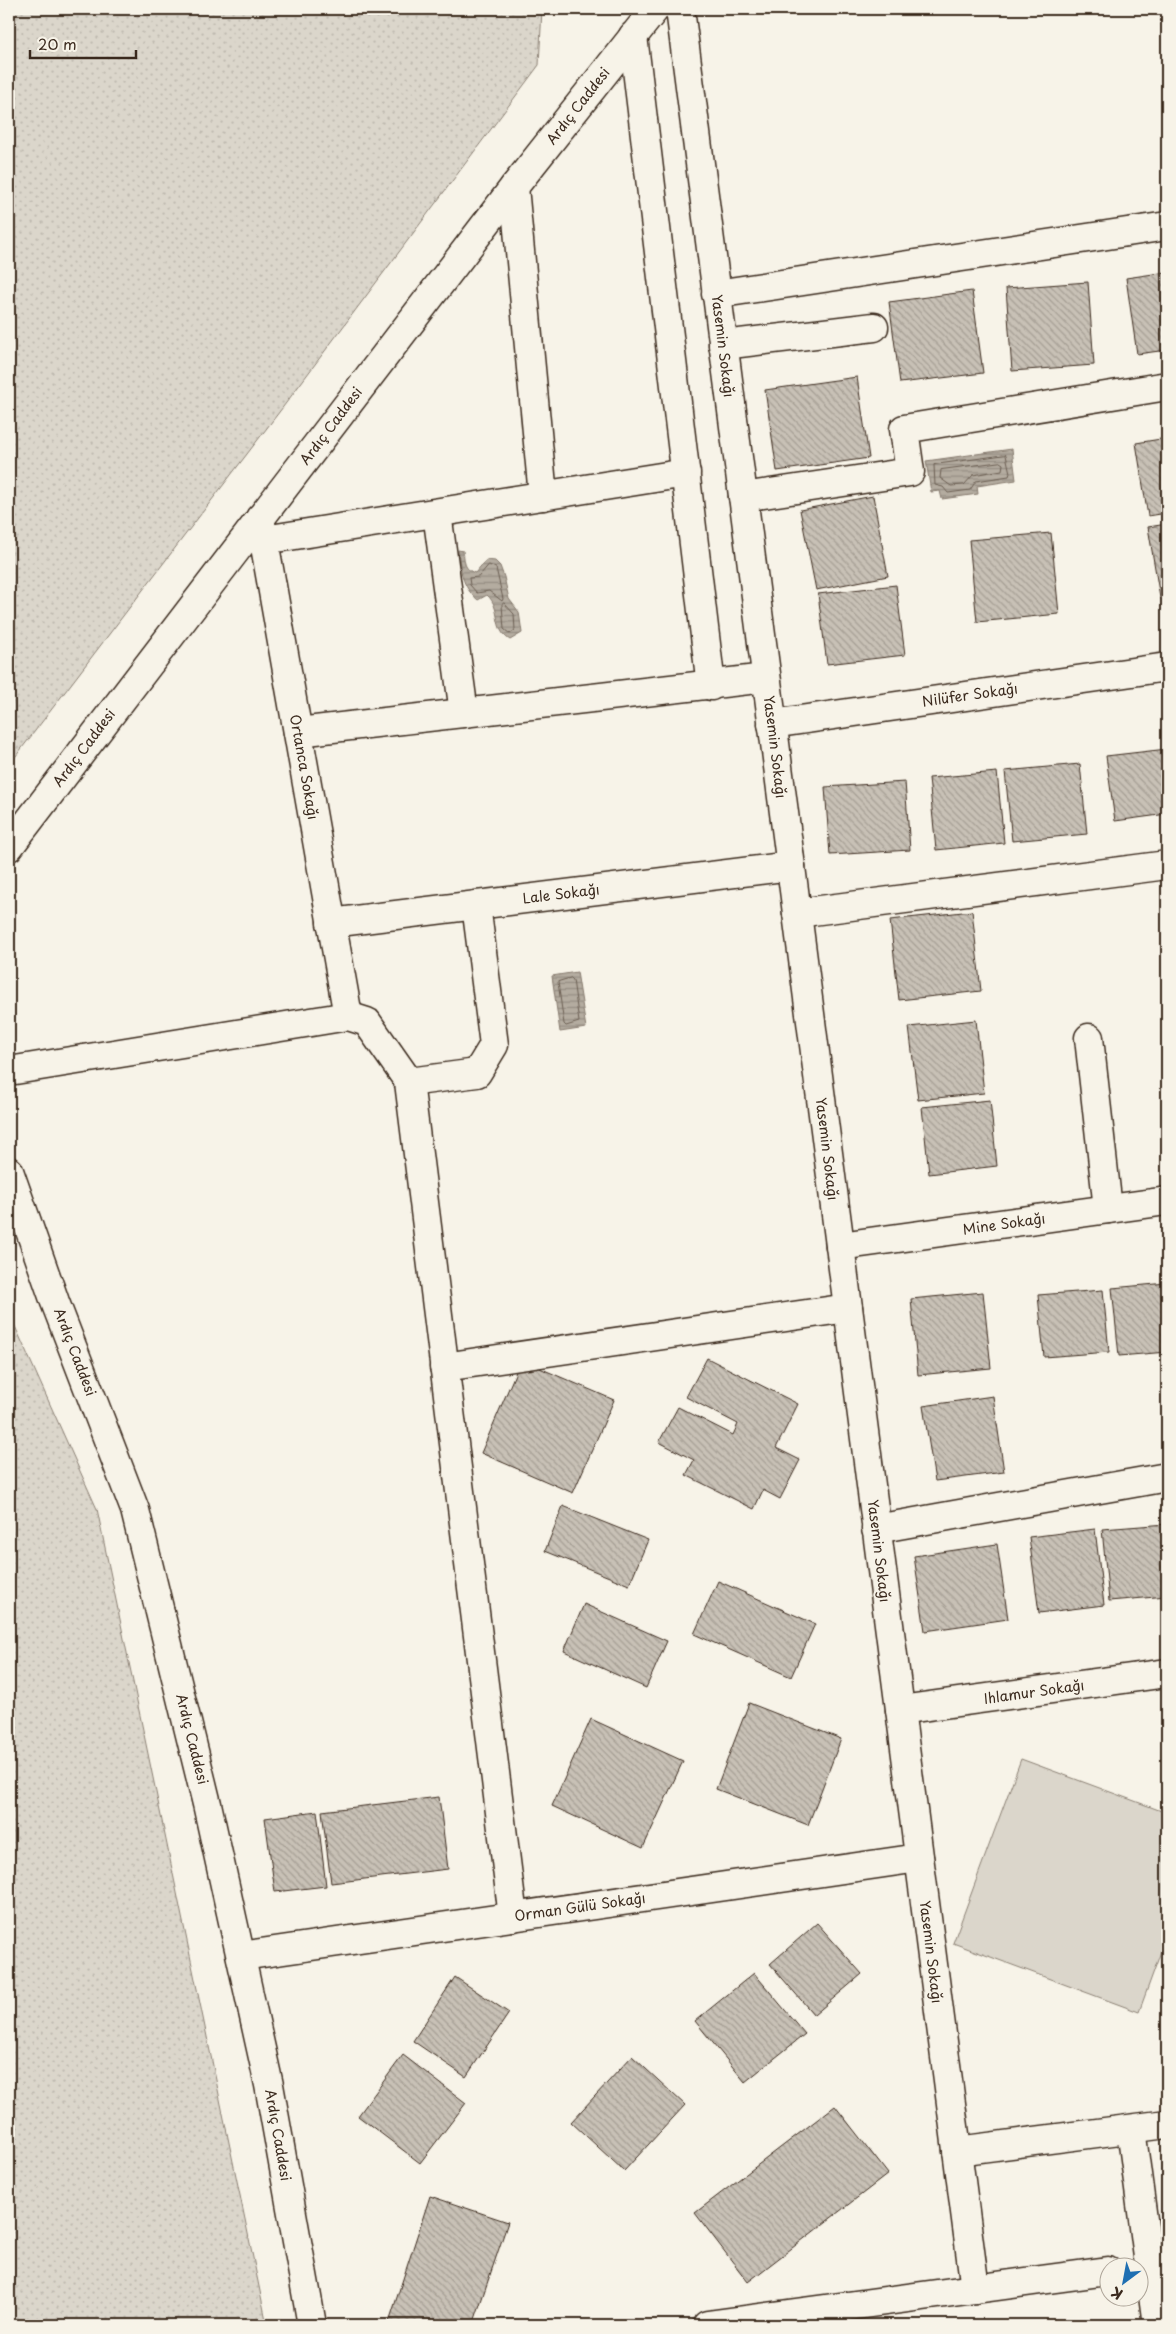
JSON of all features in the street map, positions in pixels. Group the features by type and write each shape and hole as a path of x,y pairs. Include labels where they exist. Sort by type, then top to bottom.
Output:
{"street":[{"name":"Ardıç Caddesi","path":"9,847 262,529 514,187 656,9"},
{"name":"Yasemin Sokağı","path":"680,9 975,2289"},
{"path":"633,36 711,686"},
{"path":"514,187 543,496"},
{"path":"716,294 1167,226"},
{"path":"723,345 874,327"},
{"path":"742,497 910,472 904,429 1167,386"},
{"path":"262,529 437,513 686,473"},
{"path":"437,513 464,713"},
{"name":"Ortanca Sokağı","path":"262,529 348,1016"},
{"name":"Nilüfer Sokağı","path":"772,724 1167,667"},
{"path":"298,732 711,686 766,678"},
{"path":"797,913 1167,864"},
{"name":"Lale Sokağı","path":"331,923 791,866"},
{"path":"409,1082 476,1074 494,1045 476,905"},
{"path":"9,1071 348,1016 367,1022 409,1082 513,1917"},
{"path":"1089,1038 1108,1209"},
{"name":"Ardıç Caddesi","path":"9,1171 59,1311 136,1510 207,1804 269,2086 312,2325"},
{"name":"Mine Sokağı","path":"840,1246 1167,1201"},
{"path":"444,1367 848,1308"},
{"path":"876,1529 1167,1478"},
{"name":"Ihlamur Sokağı","path":"900,1710 1167,1673"},
{"name":"Orman Gülü Sokağı","path":"240,1956 919,1858"},
{"path":"957,2151 1167,2124"},
{"path":"1131,2129 1143,2256"},
{"path":"708,2325 1098,2272"},
{"path":"1148,2284 1157,2325"}],"shaded area":[{"path":"9,9 542,9 539,65 283,407 9,765"},
{"path":"9,1313 97,1509 267,2325 9,2325"},
{"path":"1021,1759 1167,1813 1167,1935 1139,2012 953,1943"}],"water":[{"path":"1012,449 1016,480 977,486 978,494 942,499 940,491 931,492 926,461"},
{"path":"458,550 463,551 466,567 475,573 486,560 495,561 500,566 509,599 519,612 522,633 510,640 501,630 492,600 487,595 478,600 472,595 463,578"},
{"path":"577,972 586,1028 560,1032 552,976"}],"building":[{"path":"1167,272 1167,350 1137,354 1126,278"},
{"path":"1088,282 1094,365 1012,371 1006,288"},
{"path":"972,291 983,373 900,383 889,302"},
{"path":"857,377 869,458 777,471 765,390"},
{"path":"1167,438 1167,513 1148,516 1136,443"},
{"path":"873,496 888,576 816,590 800,510"},
{"path":"1167,524 1167,597 1160,598 1148,527"},
{"path":"1051,533 1059,614 977,622 969,540"},
{"path":"896,585 905,655 827,664 818,594"},
{"path":"1167,749 1167,814 1115,821 1106,756"},
{"path":"1080,764 1087,834 1012,841 1005,771"},
{"path":"997,772 1004,843 936,850 929,778"},
{"path":"905,782 910,850 830,855 825,787"},
{"path":"972,911 981,991 899,1000 890,920"},
{"path":"976,1020 984,1093 918,1100 909,1027"},
{"path":"990,1100 997,1166 929,1174 922,1107"},
{"path":"1167,1283 1167,1352 1119,1356 1112,1288"},
{"path":"1103,1290 1109,1352 1044,1357 1038,1295"},
{"path":"983,1292 991,1368 918,1375 911,1299"},
{"path":"707,1358 798,1404 776,1448 800,1460 780,1499 763,1490 754,1509 686,1475 694,1460 659,1442 678,1407 733,1435 738,1424 686,1397"},
{"path":"521,1360 614,1400 573,1493 481,1453"},
{"path":"993,1396 1004,1472 935,1481 923,1406"},
{"path":"563,1506 648,1540 629,1585 545,1551"},
{"path":"1167,1524 1167,1596 1109,1601 1102,1529"},
{"path":"1095,1529 1104,1605 1039,1613 1029,1537"},
{"path":"997,1544 1008,1619 925,1631 914,1556"},
{"path":"718,1581 815,1624 791,1677 694,1634"},
{"path":"584,1604 667,1641 646,1688 564,1651"},
{"path":"749,1703 841,1739 808,1825 716,1789"},
{"path":"591,1719 683,1761 643,1848 552,1806"},
{"path":"439,1797 448,1869 331,1883 322,1811"},
{"path":"317,1811 326,1886 275,1892 265,1818"},
{"path":"817,1923 862,1974 814,2015 770,1964"},
{"path":"754,1973 805,2034 745,2082 695,2021"},
{"path":"455,1977 509,2013 466,2077 413,2041"},
{"path":"403,2055 466,2103 420,2163 358,2116"},
{"path":"632,2056 685,2105 624,2171 571,2122"},
{"path":"835,2106 888,2174 748,2282 695,2213"},
{"path":"430,2196 508,2222 473,2325 388,2325"}]}
